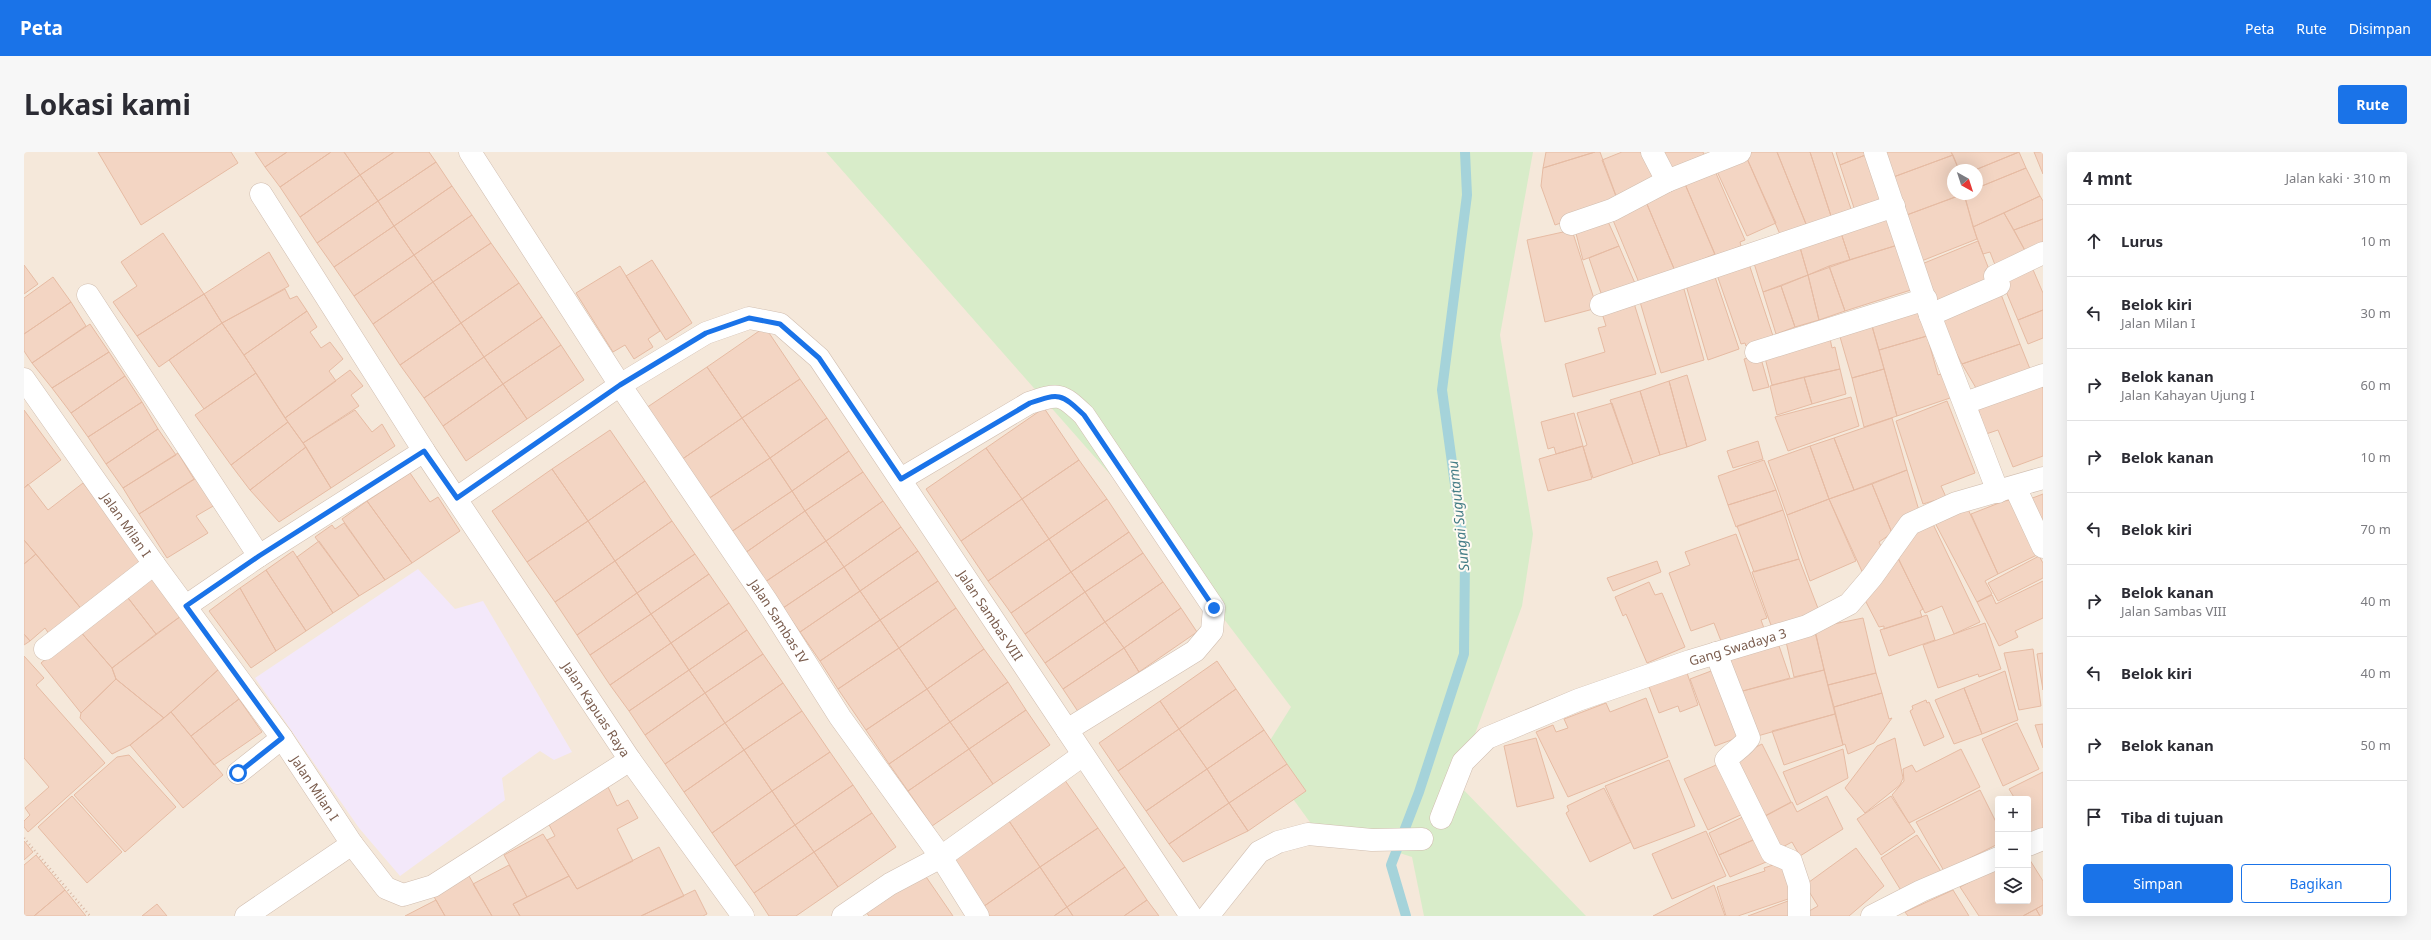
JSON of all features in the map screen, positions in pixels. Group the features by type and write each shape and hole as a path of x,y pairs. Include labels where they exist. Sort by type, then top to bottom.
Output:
{"street":[{"name":"Jalan Sambas IV","path":"470,152 620,385 766,600 840,717 941,857 978,916"},
{"path":"1652,152 1667,181"},
{"path":"1571,224 1612,210 1667,181 1740,152"},
{"path":"1875,152 1928,307 1965,403 2006,489 2043,547"},
{"name":"Jalan Kapuas Raya","path":"261,194 424,451 457,498 630,760 743,916"},
{"path":"1601,305 1894,206"},
{"path":"1756,352 1928,307 1999,285 1995,276 2043,253"},
{"path":"88,295 259,556"},
{"name":"Jalan Sambas VIII","path":"620,385 706,333 749,318 780,324 819,358 1191,916"},
{"path":"1965,403 2043,375"},
{"name":"Jalan Milan I","path":"24,379 154,564 282,738 352,844 386,888 403,895 433,886 630,760"},
{"path":"457,498 620,385"},
{"path":"901,479 1030,403 1052,395 1067,399 1084,415 1214,608 1212,631 1195,651 1067,730"},
{"path":"186,606 259,556 424,451"},
{"name":"Gang Swadaya 3","path":"1441,818 1463,762 1487,738 1578,700 1716,653 1807,626 1849,604 1872,577 1910,524 1956,503 2043,478"},
{"path":"45,649 154,564"},
{"path":"1716,653 1749,738 1744,745 1726,760 1772,853 1791,861 1799,885 1799,916"},
{"path":"238,773 282,738"},
{"path":"843,916 890,884 941,857 1083,755"},
{"path":"1208,916 1259,852 1278,842 1308,834 1372,840 1422,838"},
{"path":"2031,844 2043,839"},
{"path":"246,916 352,844"},
{"path":"1872,916 1921,891 1995,859"}],"path":[{"path":"24,838 90,916"}],"shaded area":[{"path":"24,152 2043,152 2043,916 24,916"},
{"path":"418,569 455,609 483,601 572,752 554,760 540,751 502,778 505,800 400,876 359,828 255,678"}],"green space":[{"path":"826,152 1533,152 1500,335 1533,534 1522,606 1457,783 1586,916 1424,916 1412,857 1312,825 1261,755 1291,707 1137,505"}],"building":[{"path":"98,152 231,152 238,163 141,225"},
{"path":"255,152 287,152 265,167"},
{"path":"287,152 331,152 280,187 265,167"},
{"path":"331,152 344,152 360,175 300,217 280,187"},
{"path":"344,152 394,152 360,175"},
{"path":"394,152 429,152 436,162 378,201 360,175"},
{"path":"1546,152 1595,152 1543,168"},
{"path":"1595,152 1600,152 1618,201 1604,208 1555,225 1541,186 1543,168"},
{"path":"1622,152 1648,152 1658,180 1617,199 1602,160"},
{"path":"1655,152 1703,152 1707,161 1665,177"},
{"path":"1750,152 1777,152 1808,229 1782,239 1745,154"},
{"path":"1777,152 1810,152 1832,219 1808,229"},
{"path":"1810,152 1832,152 1852,212 1832,219"},
{"path":"1836,152 1873,152 1840,165"},
{"path":"1873,152 1889,204 1856,214 1840,165"},
{"path":"1885,152 1951,152 1953,155 1888,179"},
{"path":"1951,152 2019,152 1983,167 1983,164 1956,164"},
{"path":"2019,152 2026,168 1983,186 1983,167"},
{"path":"2034,152 2043,152 2043,174"},
{"path":"1745,154 1776,223 1747,236 1714,165"},
{"path":"1953,155 1957,164 1947,164 1947,200 1904,216 1888,179"},
{"path":"436,162 452,186 394,226 378,201"},
{"path":"1712,164 1745,240 1740,242 1741,246 1733,249 1718,262 1682,177"},
{"path":"2026,168 2040,196 1973,227 1966,200 1983,200 1983,186"},
{"path":"360,175 378,201 317,243 300,217"},
{"path":"1682,177 1715,254 1675,271 1644,197"},
{"path":"452,186 472,215 414,255 394,226"},
{"path":"2040,196 2043,201 2043,219 2014,230 2004,213"},
{"path":"1644,197 1675,271 1640,285 1610,213"},
{"path":"1948,200 1966,200 1977,239 1919,262 1904,216"},
{"path":"378,201 394,226 334,267 317,243"},
{"path":"1888,212 1901,244 1850,260 1840,230"},
{"path":"2004,213 2028,256 1997,270 1990,252 1983,254 1973,227"},
{"path":"472,215 491,243 433,282 414,255"},
{"path":"1606,217 1619,246 1583,260 1574,226"},
{"path":"2043,219 2043,249 2028,256 2014,230"},
{"path":"394,226 414,255 354,296 334,267"},
{"path":"1572,230 1597,308 1545,322 1527,240"},
{"path":"1840,230 1850,260 1808,275 1799,244"},
{"path":"163,233 204,294 137,336 113,302 137,286 121,262"},
{"path":"1978,241 1995,285 1934,310 1917,266"},
{"path":"491,243 519,283 461,323 433,282"},
{"path":"1799,244 1808,275 1763,292 1753,260"},
{"path":"1901,244 1914,289 1845,311 1829,266"},
{"path":"1619,246 1637,288 1603,299 1589,258"},
{"path":"269,252 289,286 222,323 204,294"},
{"path":"414,255 433,282 373,324 354,296"},
{"path":"652,260 692,323 666,340 626,276"},
{"path":"1749,264 1773,336 1746,346 1745,343 1741,344 1716,272"},
{"path":"24,265 38,284 24,294"},
{"path":"2031,265 2043,293 2043,310 2018,320 2000,277"},
{"path":"620,266 660,331 648,339 653,347 634,359 625,345 613,352 576,293"},
{"path":"1829,266 1845,311 1819,320 1808,275"},
{"path":"1714,274 1739,349 1708,360 1685,282"},
{"path":"1808,275 1819,320 1795,327 1781,286"},
{"path":"53,277 71,302 24,334 24,298"},
{"path":"433,282 461,323 400,365 373,324"},
{"path":"1682,282 1704,360 1661,373 1638,295"},
{"path":"519,283 542,317 484,357 461,323"},
{"path":"1781,286 1795,327 1776,334 1763,292"},
{"path":"285,289 290,299 297,296 307,311 244,355 222,323"},
{"path":"1999,289 2020,344 1962,364 1937,316"},
{"path":"204,294 222,323 159,367 137,336"},
{"path":"1633,300 1656,374 1573,397 1565,364 1605,352 1598,328 1606,326 1601,310"},
{"path":"71,302 86,326 32,363 24,351 24,334"},
{"path":"1917,304 1927,336 1879,350 1870,319"},
{"path":"2043,310 2043,338 2028,344 2018,320"},
{"path":"307,311 317,327 310,332 321,348 330,342 343,359 329,371 336,381 285,418 244,355"},
{"path":"542,317 561,345 503,384 484,357"},
{"path":"1870,319 1884,369 1852,378 1838,330"},
{"path":"222,323 256,373 204,409 169,360"},
{"path":"461,323 484,357 424,398 400,365"},
{"path":"90,324 109,352 52,388 32,363"},
{"path":"765,327 800,379 742,418 707,367"},
{"path":"1829,334 1832,348 1835,347 1840,369 1772,385 1764,354"},
{"path":"1927,336 1938,375 1950,371 1956,396 1897,416 1879,350"},
{"path":"2020,344 2030,369 1976,388 1962,364"},
{"path":"561,345 584,380 527,419 503,384"},
{"path":"109,352 125,376 71,413 52,388"},
{"path":"1760,355 1769,387 1753,391 1744,359"},
{"path":"484,357 503,384 443,426 424,398"},
{"path":"707,367 742,418 681,460 646,408"},
{"path":"1840,369 1846,394 1812,404 1804,377"},
{"path":"1884,369 1897,416 1864,427 1852,378"},
{"path":"350,370 363,386 351,395 359,406 303,443 285,418"},
{"path":"256,373 288,422 231,465 195,415"},
{"path":"1687,375 1706,440 1687,447 1669,381"},
{"path":"125,376 142,402 88,437 71,413"},
{"path":"1804,377 1812,404 1777,415 1770,386"},
{"path":"800,379 827,418 770,458 742,418"},
{"path":"2040,380 2043,389 2043,456 2013,467 1998,430 1986,434 1976,402"},
{"path":"1669,381 1687,447 1660,455 1640,391"},
{"path":"503,384 527,419 466,461 443,426"},
{"path":"1640,391 1660,455 1633,464 1610,400"},
{"path":"1851,397 1859,426 1788,451 1775,417"},
{"path":"1947,401 1975,473 1941,486 1946,497 1923,504 1896,421"},
{"path":"142,402 158,429 106,464 88,437"},
{"path":"1612,403 1633,464 1593,478 1583,447 1587,445 1577,413"},
{"path":"1044,408 1079,460 1022,499 986,448"},
{"path":"24,410 61,460 24,488"},
{"path":"355,410 372,432 382,424 395,446 331,488 303,443"},
{"path":"1574,413 1583,446 1556,454 1554,447 1548,449 1541,422"},
{"path":"742,418 770,458 708,499 681,460"},
{"path":"827,418 849,451 792,491 770,458"},
{"path":"1892,418 1907,470 1854,490 1834,438"},
{"path":"288,422 306,447 250,490 231,465"},
{"path":"158,429 176,455 123,488 106,464"},
{"path":"610,430 645,481 588,521 552,469"},
{"path":"1834,438 1854,490 1829,499 1810,446"},
{"path":"1758,441 1763,459 1733,468 1727,451"},
{"path":"1583,446 1592,479 1548,491 1539,459"},
{"path":"1810,446 1829,499 1787,515 1768,461"},
{"path":"306,447 331,488 279,522 250,490"},
{"path":"986,448 1022,499 961,541 926,489"},
{"path":"849,451 863,472 805,511 792,491"},
{"path":"178,453 194,479 139,514 123,488"},
{"path":"770,458 792,491 731,532 708,499"},
{"path":"1079,460 1107,499 1049,539 1022,499"},
{"path":"1764,460 1776,490 1728,505 1718,476"},
{"path":"552,469 588,521 527,562 492,511"},
{"path":"1907,470 1920,514 1892,533 1872,484"},
{"path":"863,472 883,501 826,541 805,511"},
{"path":"410,473 430,502 438,497 460,531 412,563 367,501"},
{"path":"198,477 215,505 196,516 208,533 167,558 139,514"},
{"path":"645,481 672,521 615,561 588,521"},
{"path":"83,483 145,561 83,611 24,540 24,488 28,484 48,510"},
{"path":"1872,484 1892,533 1879,542 1886,557 1865,578 1829,499"},
{"path":"1776,490 1783,510 1736,527 1728,505"},
{"path":"792,491 805,511 745,553 731,532"},
{"path":"2043,494 2043,526 2030,499"},
{"path":"1022,499 1049,539 988,581 961,541"},
{"path":"1107,499 1129,532 1071,572 1049,539"},
{"path":"1829,499 1856,561 1810,581 1787,515"},
{"path":"2012,500 2039,554 1998,574 1971,514 2004,501"},
{"path":"367,501 412,563 385,580 342,519"},
{"path":"883,501 901,527 844,567 826,541"},
{"path":"1967,507 1998,574 1985,581 1992,594 1977,602 1934,521"},
{"path":"1783,510 1799,559 1754,572 1737,526"},
{"path":"805,511 826,541 765,582 745,553"},
{"path":"588,521 615,561 555,602 527,562"},
{"path":"672,521 695,554 637,593 615,561"},
{"path":"1932,522 1980,622 1954,634 1942,606 1925,613 1898,558 1911,535"},
{"path":"344,523 385,580 359,596 315,537 332,525 335,529"},
{"path":"901,527 918,551 860,591 844,567"},
{"path":"1129,532 1143,553 1085,592 1071,572"},
{"path":"1736,534 1767,618 1761,620 1765,631 1723,646 1714,623 1691,631 1669,573 1690,565 1685,552"},
{"path":"1049,539 1071,572 1011,613 988,581"},
{"path":"24,540 36,554 24,564"},
{"path":"319,541 359,596 333,613 297,557"},
{"path":"826,541 844,567 783,608 765,582"},
{"path":"293,551 333,613 306,631 266,570"},
{"path":"918,551 938,581 880,620 860,591"},
{"path":"1143,553 1163,582 1105,622 1085,592"},
{"path":"36,554 83,611 51,637 45,628 30,641 24,634 24,564"},
{"path":"695,554 709,574 651,614 637,593"},
{"path":"2039,556 2043,563 2043,578 1998,601 1988,583"},
{"path":"1898,558 1923,609 1920,611 1922,617 1884,629 1884,626 1879,627 1865,600"},
{"path":"1799,559 1819,611 1772,628 1752,572"},
{"path":"615,561 637,593 577,635 555,602"},
{"path":"1657,561 1661,572 1613,591 1607,578"},
{"path":"844,567 860,591 800,632 783,608"},
{"path":"266,570 306,631 276,651 240,588"},
{"path":"1071,572 1085,592 1025,634 1011,613"},
{"path":"709,574 729,603 671,643 651,614"},
{"path":"150,575 181,616 156,634 125,594"},
{"path":"938,581 956,608 899,648 880,620"},
{"path":"2043,581 2043,618 2015,631 2018,637 1999,646 1977,602 1992,595 1996,604"},
{"path":"1163,582 1181,608 1124,648 1105,622"},
{"path":"1649,582 1655,595 1662,593 1685,647 1647,663 1626,614 1623,616 1615,597"},
{"path":"240,588 276,651 251,668 209,611"},
{"path":"860,591 880,620 820,661 800,632"},
{"path":"1085,592 1105,622 1045,663 1025,634"},
{"path":"637,593 651,614 590,655 577,635"},
{"path":"125,594 156,634 112,668 79,630"},
{"path":"729,603 747,630 689,670 671,643"},
{"path":"956,608 984,649 927,689 899,648"},
{"path":"1181,608 1197,632 1139,672 1124,648"},
{"path":"651,614 671,643 610,685 590,655"},
{"path":"1927,615 1935,640 1889,656 1880,630"},
{"path":"181,616 219,669 164,718 116,679 112,668"},
{"path":"1863,618 1876,673 1828,685 1814,628"},
{"path":"880,620 899,648 838,689 820,661"},
{"path":"1105,622 1124,648 1063,689 1045,663"},
{"path":"1985,623 2001,669 1979,677 1978,674 1938,688 1923,645"},
{"path":"79,630 112,668 116,679 81,713 41,663"},
{"path":"747,630 763,654 705,693 689,670"},
{"path":"1815,630 1824,670 1794,677 1785,637"},
{"path":"24,634 30,641 24,645"},
{"path":"1777,640 1790,678 1739,692 1722,659"},
{"path":"671,643 689,670 629,711 610,685"},
{"path":"899,648 927,689 866,730 838,689"},
{"path":"1124,648 1139,672 1079,713 1063,689"},
{"path":"984,649 1008,682 950,722 927,689"},
{"path":"2033,649 2041,706 2019,710 2004,653"},
{"path":"2043,653 2043,690 2037,654"},
{"path":"763,654 783,683 725,723 705,693"},
{"path":"24,656 44,678 36,685 105,763 28,832 24,827 24,821 30,815 25,808 49,787 24,758"},
{"path":"1217,661 1236,689 1179,729 1160,701"},
{"path":"1719,668 1745,735 1715,746 1690,679"},
{"path":"219,669 239,699 191,736 171,712"},
{"path":"689,670 705,693 645,735 629,711"},
{"path":"1686,670 1698,705 1680,712 1678,706 1659,713 1648,684"},
{"path":"1824,670 1835,714 1754,737 1739,692"},
{"path":"2005,671 2018,720 1982,734 1964,688"},
{"path":"1876,673 1882,693 1834,707 1828,685"},
{"path":"116,679 164,718 130,745 112,754 80,718 81,713"},
{"path":"1008,682 1026,710 969,749 950,722"},
{"path":"783,683 802,711 744,750 725,723"},
{"path":"1964,688 1982,734 1954,744 1935,700"},
{"path":"927,689 950,722 889,764 866,730"},
{"path":"1236,689 1264,730 1207,769 1179,729"},
{"path":"705,693 725,723 665,764 645,735"},
{"path":"1882,693 1889,719 1892,718 1874,743 1848,754 1845,744 1843,745 1834,707"},
{"path":"1646,698 1668,757 1568,797 1536,732 1553,725 1556,732 1568,728 1564,719 1606,703 1610,712"},
{"path":"239,699 262,732 214,765 191,736"},
{"path":"1926,700 1927,703 1929,702 1944,737 1924,746 1910,711 1913,709 1912,706"},
{"path":"1160,701 1179,729 1118,771 1099,743"},
{"path":"1026,710 1050,745 993,784 969,749"},
{"path":"802,711 830,752 772,791 744,750"},
{"path":"171,712 223,775 183,808 130,745"},
{"path":"1835,714 1843,745 1784,765 1772,731"},
{"path":"950,722 969,749 908,791 889,764"},
{"path":"725,723 744,750 684,792 665,764"},
{"path":"2017,723 2039,769 2003,786 1982,739"},
{"path":"2043,724 2043,748 2035,725"},
{"path":"1179,729 1207,769 1146,811 1118,771"},
{"path":"1264,730 1287,764 1229,803 1207,769"},
{"path":"1536,738 1554,798 1517,807 1504,746"},
{"path":"1895,738 1903,778 1900,785 1865,813 1845,788 1877,746"},
{"path":"1762,744 1791,802 1759,819 1730,760"},
{"path":"969,749 993,784 932,826 908,791"},
{"path":"1843,749 1848,778 1797,805 1783,772"},
{"path":"1961,749 1980,787 1909,823 1892,795 1904,781 1903,769 1912,765 1916,772"},
{"path":"744,750 772,791 712,833 684,792"},
{"path":"830,752 853,785 795,825 772,791"},
{"path":"129,755 176,807 125,852 74,795 117,757"},
{"path":"1669,760 1695,826 1634,849 1605,786"},
{"path":"1723,762 1747,812 1708,830 1684,779"},
{"path":"1287,764 1306,791 1248,831 1229,803"},
{"path":"1207,769 1229,803 1169,844 1146,811"},
{"path":"2043,772 2043,830 2033,835 2031,831 2031,796 2013,796 2009,789"},
{"path":"1062,776 1098,828 1040,867 1005,815"},
{"path":"853,785 872,813 814,852 795,825"},
{"path":"608,787 617,806 628,800 638,818 617,829 633,861 577,889 547,840 555,836 546,819"},
{"path":"1604,788 1631,842 1590,862 1566,813 1569,811 1567,806"},
{"path":"1980,790 1995,820 1995,846 1944,871 1916,822"},
{"path":"772,791 795,825 735,866 712,833"},
{"path":"72,796 122,852 87,883 38,827"},
{"path":"1827,796 1843,829 1800,856 1792,842 1775,851 1758,820 1792,802 1797,812"},
{"path":"1891,796 1915,832 1881,855 1857,819"},
{"path":"1229,803 1248,831 1183,862 1169,844"},
{"path":"872,813 896,847 838,887 814,852"},
{"path":"1749,814 1760,837 1719,855 1709,833"},
{"path":"1005,815 1040,867 980,909 944,857"},
{"path":"795,825 814,852 754,893 735,866"},
{"path":"1098,828 1125,867 1067,907 1040,867"},
{"path":"1706,831 1726,876 1672,899 1652,854"},
{"path":"543,834 569,876 527,897 504,855"},
{"path":"1917,835 1942,873 1905,897 1881,858"},
{"path":"1760,837 1771,860 1730,877 1719,855"},
{"path":"24,841 33,852 24,860"},
{"path":"659,847 684,896 641,916 520,916 513,904 569,876 577,889"},
{"path":"1856,848 1884,886 1849,916 1804,916 1804,914 1818,906 1805,885"},
{"path":"814,852 838,887 796,916 769,916 754,893"},
{"path":"36,855 65,890 34,916 24,916 24,865"},
{"path":"1785,861 1797,896 1738,916 1726,916 1717,887 1765,871 1764,868"},
{"path":"2031,862 2043,881 2043,905 2023,916 1979,916 1960,887 1995,869 1995,904 2031,904"},
{"path":"509,865 527,897 513,904 520,916 492,916 473,884"},
{"path":"1040,867 1067,907 1054,916 985,916 980,909"},
{"path":"1125,867 1147,900 1124,916 1073,916 1067,907"},
{"path":"920,868 953,916 869,916 862,907"},
{"path":"469,876 492,916 445,916 433,895"},
{"path":"1714,885 1725,916 1653,916"},
{"path":"65,890 86,916 34,916"},
{"path":"695,890 707,914 703,916 641,916"},
{"path":"1953,890 1969,916 1908,916 1905,912"},
{"path":"1796,898 1796,916 1748,916"},
{"path":"436,900 445,916 405,916"},
{"path":"1147,900 1159,916 1124,916"},
{"path":"157,904 167,916 142,916"},
{"path":"2043,905 2043,916 2040,916 2036,909"},
{"path":"1067,907 1073,916 1054,916"},
{"path":"2036,909 2040,916 2023,916"}],"waterway":[{"name":"Sungai Sugutamu","path":"1406,916 1391,865 1419,792 1464,654 1465,557 1442,390 1467,195 1465,152"}],"route":[{"path":"238,773 282,738 186,606 259,556 424,451 457,498 620,385 706,333 749,318 780,324 819,358 901,479 1030,403 1052,395 1067,399 1084,415 1214,608"}]}
